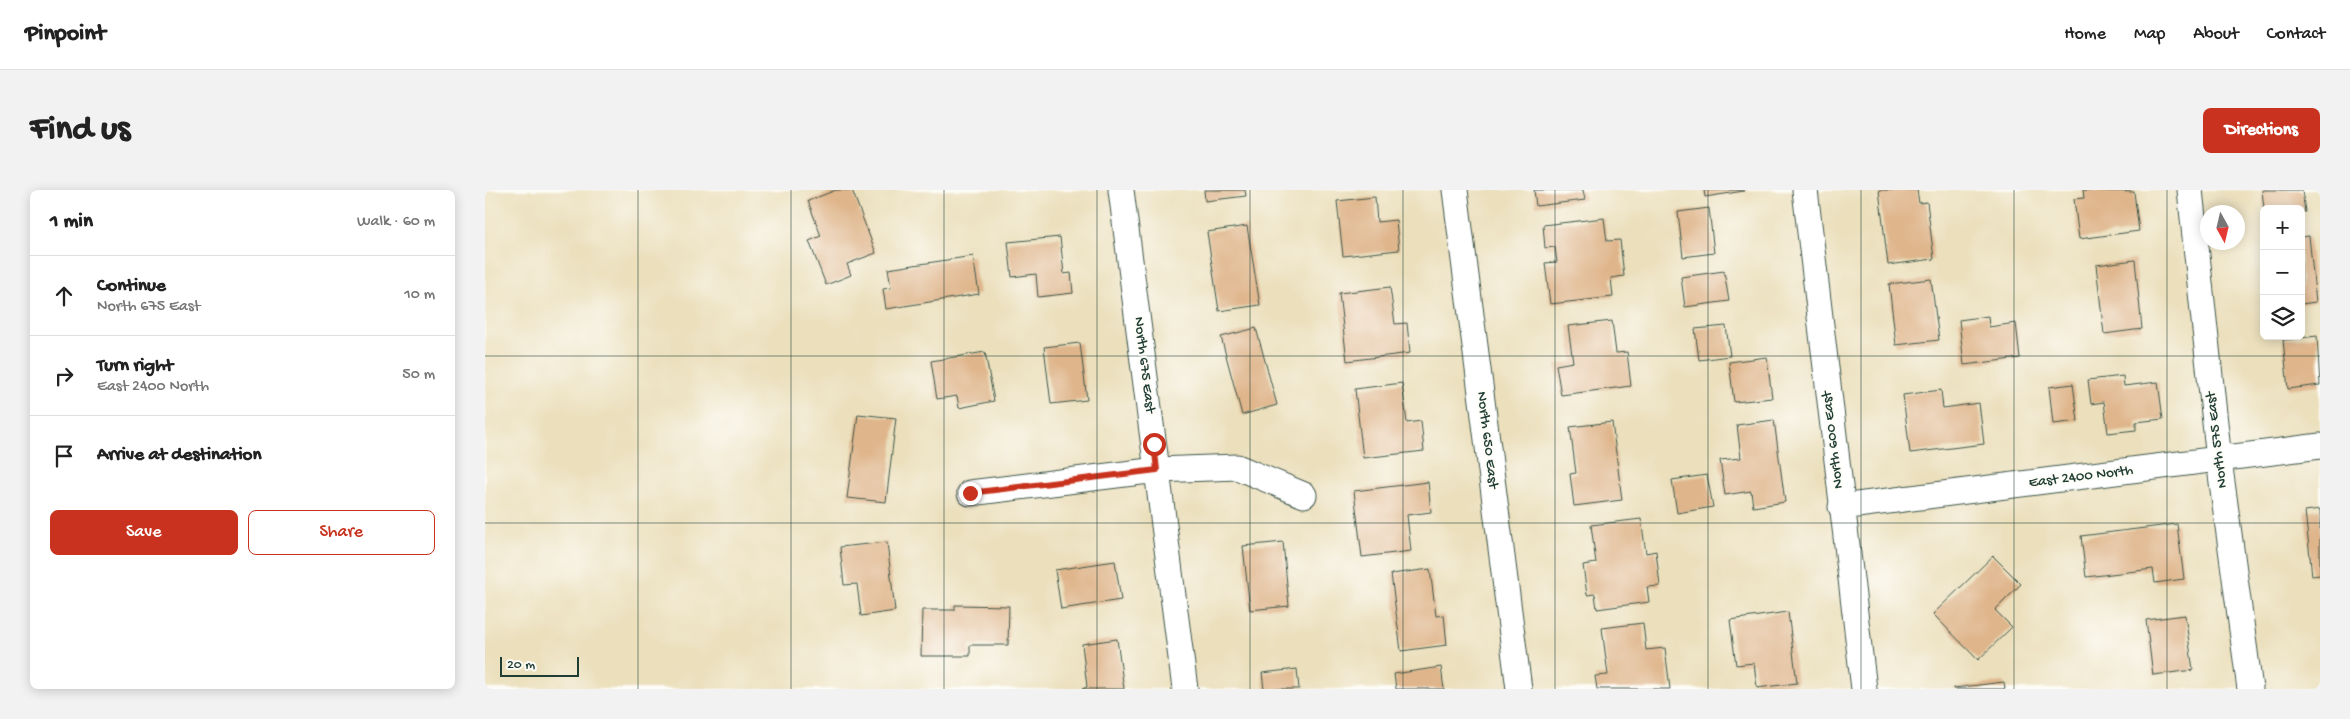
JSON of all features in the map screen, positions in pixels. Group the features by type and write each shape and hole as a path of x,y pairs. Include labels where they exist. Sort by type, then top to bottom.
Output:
{"street":[{"name":"North 675 East","path":"1121,190 1185,689"},
{"name":"North 650 East","path":"1455,190 1519,689"},
{"name":"North 600 East","path":"1805,190 1864,689"},
{"name":"North 575 East","path":"2190,190 2219,460 2250,689"},
{"name":"East 2400 North","path":"1841,507 2320,446"},
{"path":"970,493 1157,470 1237,467 1304,495"}],"building":[{"path":"836,190 852,190 876,253 847,264 851,275 826,285 809,241 821,236 808,201"},
{"path":"1204,190 1245,190 1246,196 1205,201"},
{"path":"1534,190 1583,190 1585,200 1536,206"},
{"path":"1704,190 1744,190 1744,191 1705,197"},
{"path":"1879,190 1917,190 1919,203 1927,202 1934,259 1888,265"},
{"path":"2083,190 2134,192 2139,231 2079,239 2074,199 2084,198"},
{"path":"2262,190 2302,190 2304,205 2264,205"},
{"path":"1375,197 1377,222 1396,220 1399,250 1343,256 1337,201"},
{"path":"1709,208 1714,253 1683,257 1678,212"},
{"path":"1604,218 1607,241 1620,240 1624,276 1611,278 1613,297 1550,304 1545,263 1557,262 1555,247 1545,248 1543,225"},
{"path":"1247,226 1260,305 1219,311 1207,232"},
{"path":"2305,236 2309,236 2316,302 2305,303 2305,250"},
{"path":"1060,237 1064,274 1071,273 1073,293 1038,297 1036,274 1012,277 1008,242"},
{"path":"973,256 979,294 886,309 883,289 891,288 888,269"},
{"path":"2135,260 2142,329 2104,334 2096,265"},
{"path":"1724,271 1729,301 1685,307 1681,277"},
{"path":"1931,279 1939,340 1896,345 1889,284"},
{"path":"1390,287 1395,324 1407,323 1410,353 1347,361 1339,293"},
{"path":"1988,316 1989,327 2016,323 2020,358 1964,365 1959,320"},
{"path":"1612,321 1616,353 1627,352 1631,386 1561,395 1556,365 1573,362 1568,326"},
{"path":"1726,326 1730,356 1699,360 1695,329"},
{"path":"1256,328 1277,405 1242,415 1221,337"},
{"path":"2317,336 2320,385 2288,389 2283,340 2305,340 2305,337"},
{"path":"1080,343 1087,400 1051,404 1044,347"},
{"path":"985,352 994,401 959,408 957,396 937,399 931,361"},
{"path":"1767,357 1772,398 1734,402 1729,362"},
{"path":"2123,376 2124,386 2158,382 2163,419 2136,422 2136,430 2108,433 2104,402 2091,404 2088,380"},
{"path":"1402,383 1407,423 1421,421 1424,451 1363,458 1355,389"},
{"path":"2073,384 2078,421 2053,424 2049,387"},
{"path":"1941,390 1943,408 1979,403 1984,444 1910,453 1903,395"},
{"path":"858,414 896,418 886,502 847,498"},
{"path":"1774,420 1785,502 1753,507 1751,491 1725,495 1720,460 1741,458 1737,425"},
{"path":"1612,422 1622,500 1574,506 1570,474 1576,473 1570,427"},
{"path":"1707,475 1713,507 1677,513 1672,480"},
{"path":"1428,482 1431,512 1407,515 1411,551 1362,557 1354,491"},
{"path":"2320,509 2320,575 2312,576 2305,511"},
{"path":"1641,519 1646,553 1656,551 1660,586 1647,587 1649,602 1597,609 1595,594 1587,595 1583,565 1596,563 1591,525"},
{"path":"2177,524 2184,579 2155,583 2153,569 2086,577 2081,536"},
{"path":"887,542 895,611 861,616 857,584 844,585 840,547"},
{"path":"1283,542 1289,606 1250,610 1243,546"},
{"path":"1993,556 2021,584 1995,610 2012,627 1978,660 1933,614"},
{"path":"1115,561 1121,600 1061,609 1055,570"},
{"path":"1430,569 1436,616 1444,615 1447,645 1401,651 1391,574"},
{"path":"955,605 1009,606 1008,645 970,645 970,656 921,656 922,610 955,610"},
{"path":"1788,612 1797,683 1757,688 1754,663 1736,665 1730,620"},
{"path":"2185,615 2193,670 2153,675 2146,620"},
{"path":"1643,623 1646,650 1665,648 1670,689 1597,689 1595,676 1608,675 1602,628"},
{"path":"1117,639 1124,689 1082,689 1087,687 1082,644"},
{"path":"1441,667 1444,689 1396,689 1394,674"},
{"path":"1297,669 1299,689 1264,689 1262,673"},
{"path":"2004,682 2005,689 1954,689 1954,688"}],"route":[{"path":"970,493 1157,470 1154,444"}]}
